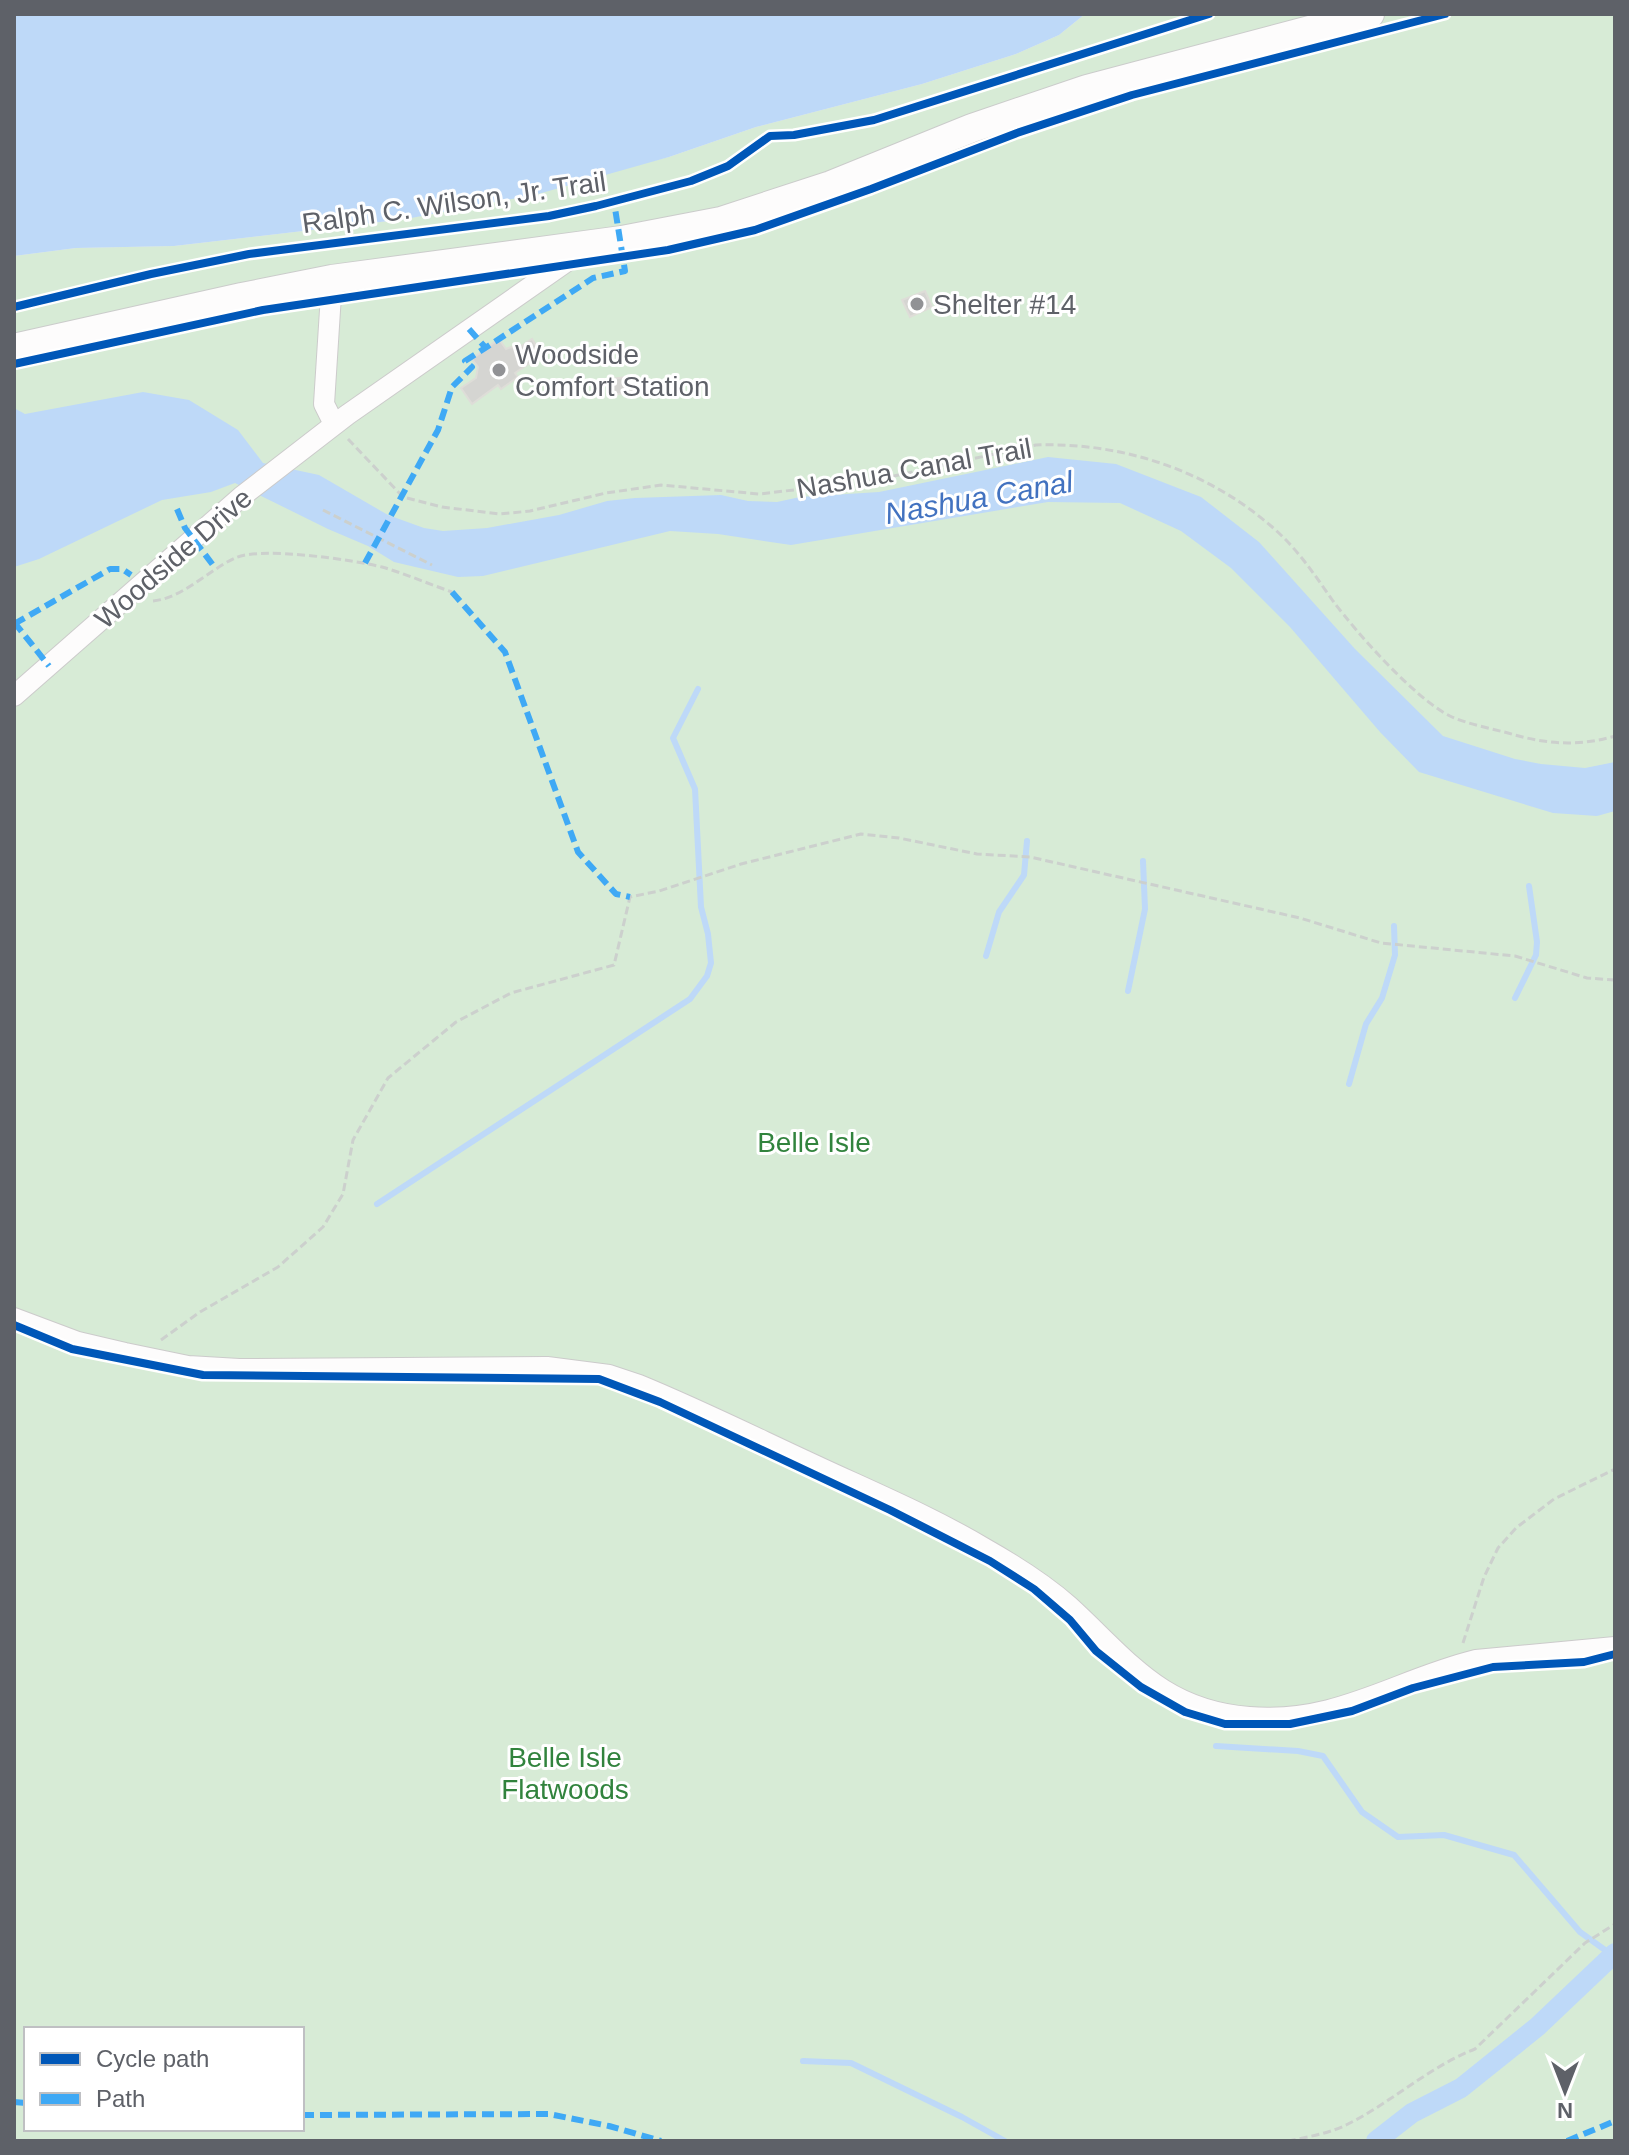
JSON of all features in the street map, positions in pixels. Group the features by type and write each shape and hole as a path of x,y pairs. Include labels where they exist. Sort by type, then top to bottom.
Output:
{"street":[{"path":"14,348 332,279 674,231 778,204 1038,105 1370,14"},
{"name":"Woodside Drive","path":"14,696 241,497 334,424 593,244"},
{"path":"332,279 324,404 334,424"},
{"path":"14,1318 78,1342 188,1366 239,1369 547,1367 609,1375 639,1385 917,1513 981,1546 1052,1591 1145,1679 1180,1699 1218,1712 1274,1718 1336,1710 1463,1663 1615,1647"}],"path":[{"path":"323,510 432,565"},
{"path":"148,596 157,602 237,557 278,554 365,563 452,592"},
{"path":"145,1357 153,1346 200,1312 278,1267 323,1227 343,1194 353,1140 388,1078 456,1022 511,993 614,965 630,897 861,834 899,838 977,854 1030,857 1300,918 1381,943 1515,956 1587,978 1615,980"},
{"path":"1463,1663 1466,1630 1484,1577 1498,1548 1516,1528 1554,1499 1615,1469"},
{"path":"1288,2141 1345,2126 1401,2094 1454,2057 1475,2049 1585,1943 1615,1924"}],"green space":[{"name":"Belle Isle","path":"1085,14 1615,14 1615,2141 14,2141 14,256 76,248 174,246 406,219 669,157 756,127 922,84 1016,54 1059,35"}],"water":[{"path":"14,14 1085,14 1059,35 1016,54 922,84 756,127 669,157 538,194 406,219 174,246 76,248 14,256"},
{"name":"Nashua Canal","path":"143,392 189,400 238,430 263,463 319,475 388,515 424,528 443,531 487,528 559,515 607,501 635,498 721,495 748,501 777,502 800,497 879,492 1048,457 1116,464 1201,497 1259,542 1355,649 1443,736 1541,764 1585,768 1615,762 1615,811 1597,816 1553,813 1419,772 1380,732 1290,627 1231,568 1181,531 1120,503 1048,502 791,545 718,534 670,531 483,576 458,577 394,562 368,546 235,483 211,492 162,500 39,559 14,567 14,408 25,414"}],"building":[{"name":"Shelter #14","path":"925,291 932,307 910,317 902,300"},
{"name":"Woodside Comfort Station","path":"499,339 506,349 517,349 532,339 542,355 515,373 518,377 501,389 498,385 472,404 461,388 476,378 478,367 472,359"},
{"path":"635,376 637,392 612,395 611,379"}],"waterway":[{"path":"377,1204 690,999 707,976 711,963 701,907 695,789 673,738 698,689"},
{"path":"986,956 999,912 1024,875 1027,841"},
{"path":"1128,991 1145,909 1143,861"},
{"path":"1515,998 1536,955 1529,886"},
{"path":"1349,1084 1366,1024 1382,998 1395,955 1394,926"},
{"path":"1216,1746 1298,1751 1323,1756 1362,1812 1398,1837 1444,1835 1514,1855 1580,1932 1612,1955"},
{"path":"1376,2141 1412,2113 1461,2088 1537,2027 1615,1953"},
{"path":"803,2061 851,2063 1005,2141"}],"marked path":[{"path":"365,563 438,430 452,387 472,367 465,361 593,278 625,271 614,202"},
{"path":"469,329 485,347"},
{"path":"177,509 185,528 216,569"},
{"path":"14,624 110,569 122,569 131,575"},
{"path":"452,592 505,652 578,852 616,894 630,897"},
{"path":"14,622 49,666"},
{"path":"14,2102 24,2103"},
{"path":"304,2115 549,2114 661,2141"},
{"path":"1567,2141 1615,2121"}],"cycle path":[{"name":"Ralph C. Wilson, Jr. Trail","path":"14,307 249,254 549,216 596,206 691,181 728,166 770,136 794,135 874,120 1209,14"},
{"path":"14,364 263,310 668,250 755,230 1017,133 1132,95 1445,14"},
{"path":"14,1325 72,1349 203,1375 599,1379 660,1402 890,1510 990,1561 1034,1589 1070,1620 1096,1651 1141,1687 1185,1712 1225,1724 1290,1724 1352,1711 1413,1688 1493,1667 1584,1662 1615,1654"}],"place":[{"name":"Shelter #14","path":"917,304"},
{"name":"Woodside Comfort Station","path":"499,370"}],"park label":[{"name":"Belle Isle Flatwoods","path":"565,1773"}]}
